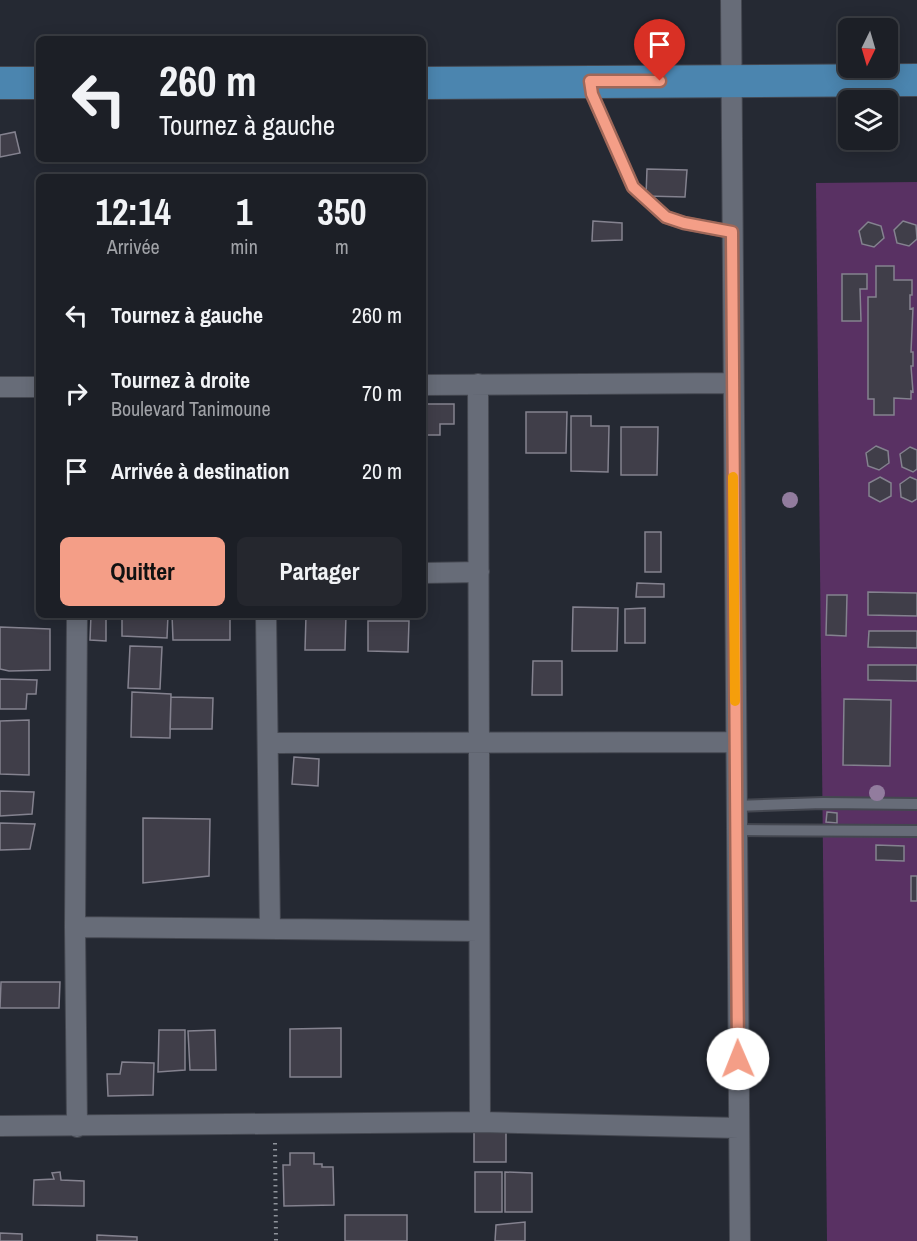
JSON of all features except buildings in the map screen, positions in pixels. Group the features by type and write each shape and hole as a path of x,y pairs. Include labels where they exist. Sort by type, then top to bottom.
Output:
{"main road":[{"path":"426,83 917,80"},
{"path":"0,82 36,83"}],"street":[{"path":"731,0 740,1241"},
{"path":"426,385 733,383"},
{"path":"478,384 480,1122"},
{"path":"0,387 36,387"},
{"path":"426,573 479,572"},
{"path":"77,618 75,927 77,1126"},
{"path":"266,618 270,929"},
{"path":"268,743 735,742"},
{"path":"75,927 479,931"},
{"path":"0,1126 480,1122 739,1128"}],"lane":[{"path":"590,81 592,94 633,187 666,217 684,223 732,232"},
{"path":"736,806 823,803 917,804"},
{"path":"736,830 917,831"}],"path":[{"path":"275,1124 276,1241"}],"shaded area":[{"path":"917,182 917,1241 827,1241 816,183"}],"slow traffic":[{"path":"733,477 735,701"}],"route":[{"path":"660,81 590,81 592,94 633,187 666,217 684,223 732,232 738,1059"}]}
